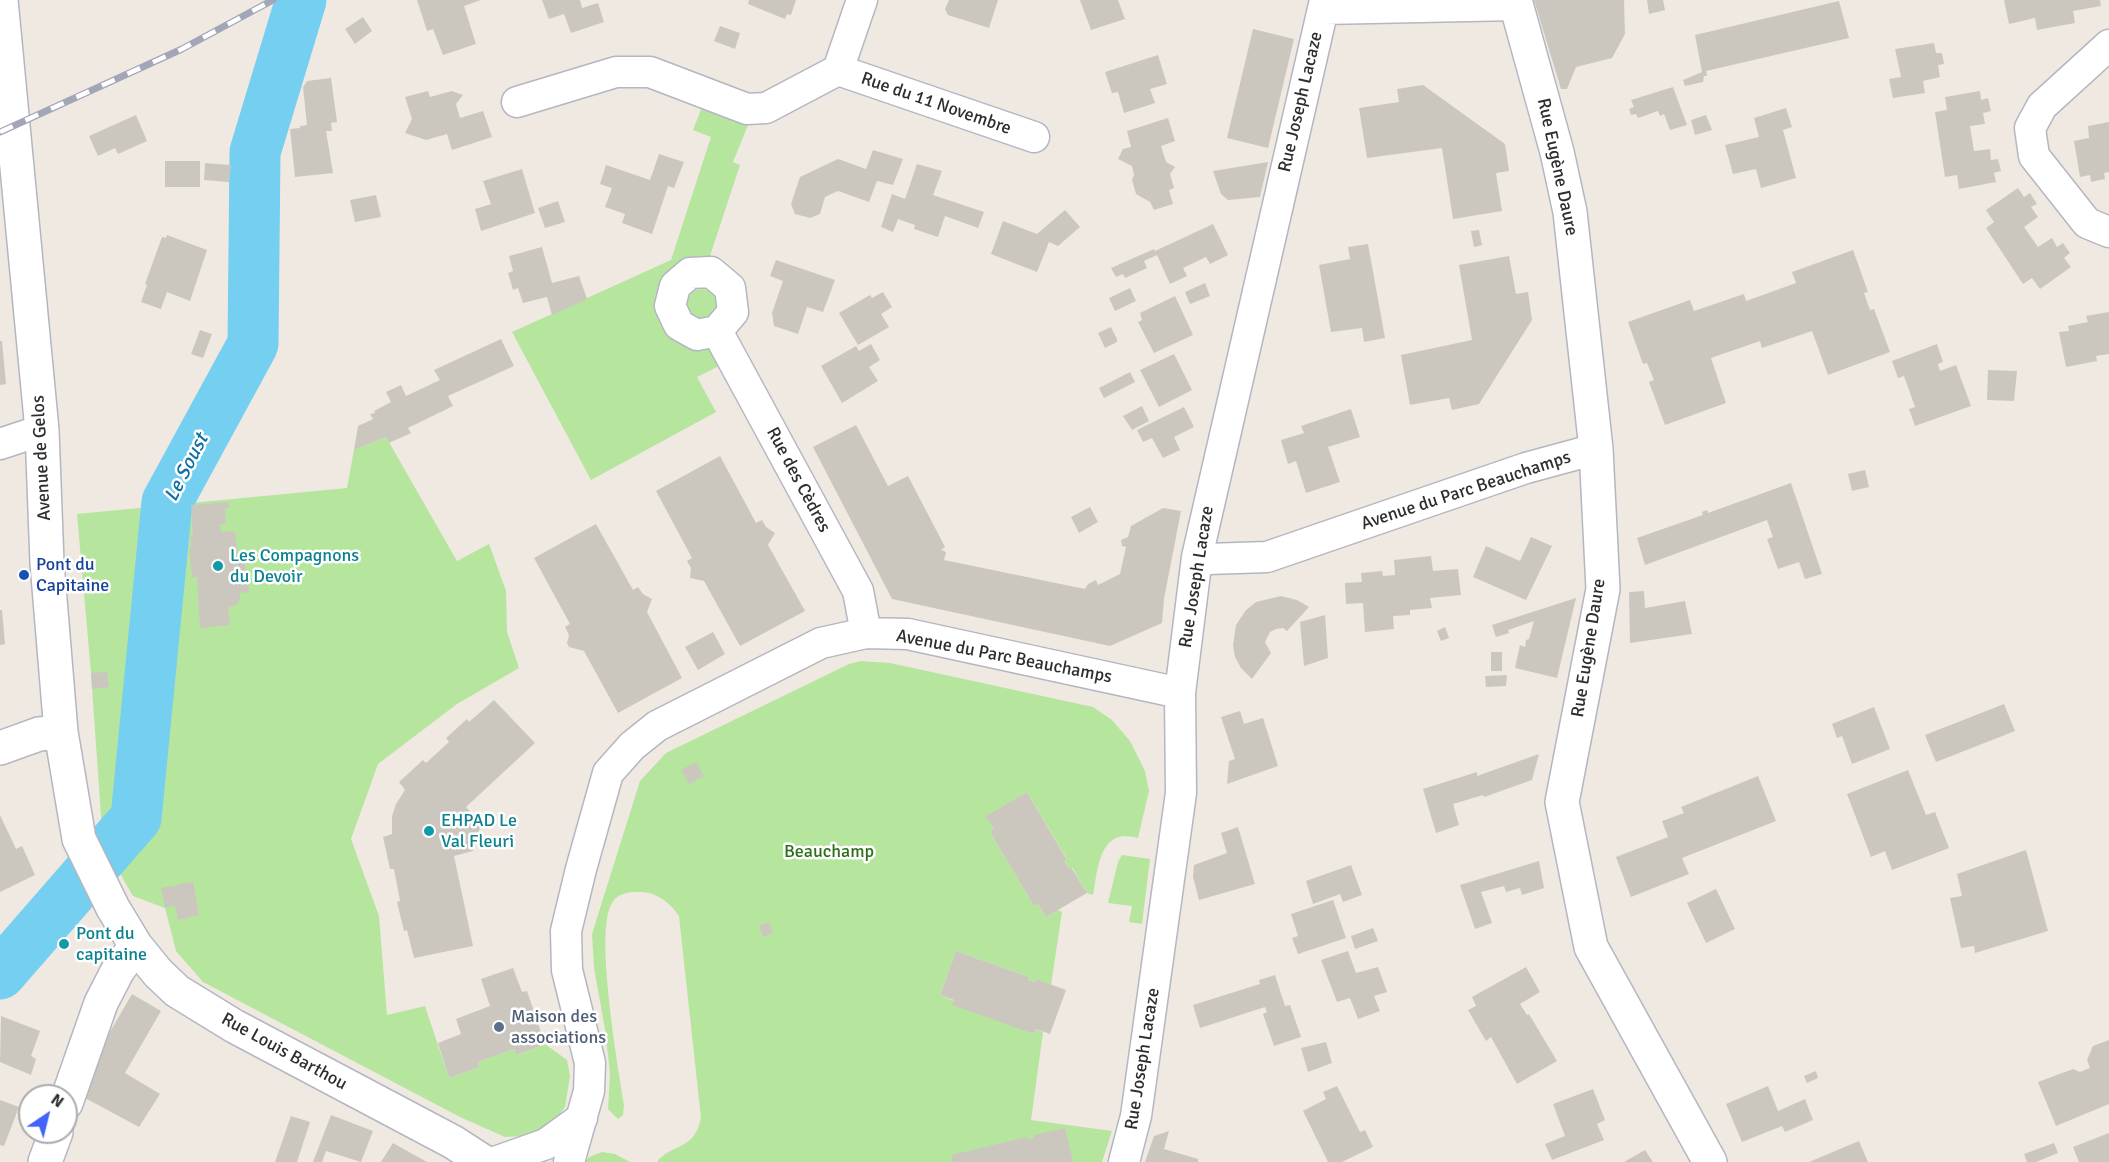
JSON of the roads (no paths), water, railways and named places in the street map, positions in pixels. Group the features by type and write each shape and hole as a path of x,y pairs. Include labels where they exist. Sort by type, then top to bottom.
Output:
{"street":[{"name":"Avenue de Gelos","path":"1,0 42,430 47,563 61,732 79,839 113,908"},
{"name":"Rue du 11 Novembre","path":"517,102 616,72 650,72 747,109 766,108 838,70 862,0"},
{"path":"1324,4 1516,3"},
{"name":"Rue Eugène Daure","path":"1516,3 1557,152 1570,212 1596,449 1603,589 1562,802 1591,947 1710,1162"},
{"name":"Rue Joseph Lacaze","path":"1124,1162 1136,1116 1180,793 1180,693 1197,557 1324,4"},
{"path":"2109,45 2042,106 2030,128 2034,156 2087,224 2109,232"},
{"name":"Rue du 11 Novembre","path":"838,70 1034,137"},
{"name":"Rue des Cèdres","path":"717,331 858,591 866,633"},
{"path":"0,444 42,430"},
{"name":"Avenue du Parc Beauchamps","path":"1197,557 1208,559 1267,557 1526,468 1596,449"},
{"name":"Avenue du Parc Beauchamps","path":"569,1162 589,1091 590,1063 567,970 566,931 608,773 632,746 657,726 821,643 866,633 908,634 1180,693"},
{"path":"0,748 39,734 61,732"},
{"name":"Rue Louis Barthou","path":"113,908 136,946 158,973 177,991 224,1020 453,1142 484,1162"},
{"path":"73,1084 101,1003 118,969 136,946"},
{"path":"495,1162 546,1144 582,1118"},
{"path":"45,1162 52,1144"}],"waterway":[{"name":"Le Soust","path":"0,974 136,818 167,502 253,344 255,152 301,0"}],"railway":[{"path":"0,132 182,49 273,0"}],"place":[{"name":"Les Compagnons du Devoir","path":"218,566"},
{"name":"Pont du Capitaine","path":"24,575"},
{"name":"EHPAD Le Val Fleuri","path":"429,831"},
{"name":"Pont du capitaine","path":"64,944"},
{"name":"Maison des associations","path":"499,1027"}],"park label":[{"name":"Beauchamp","path":"829,852"}]}
